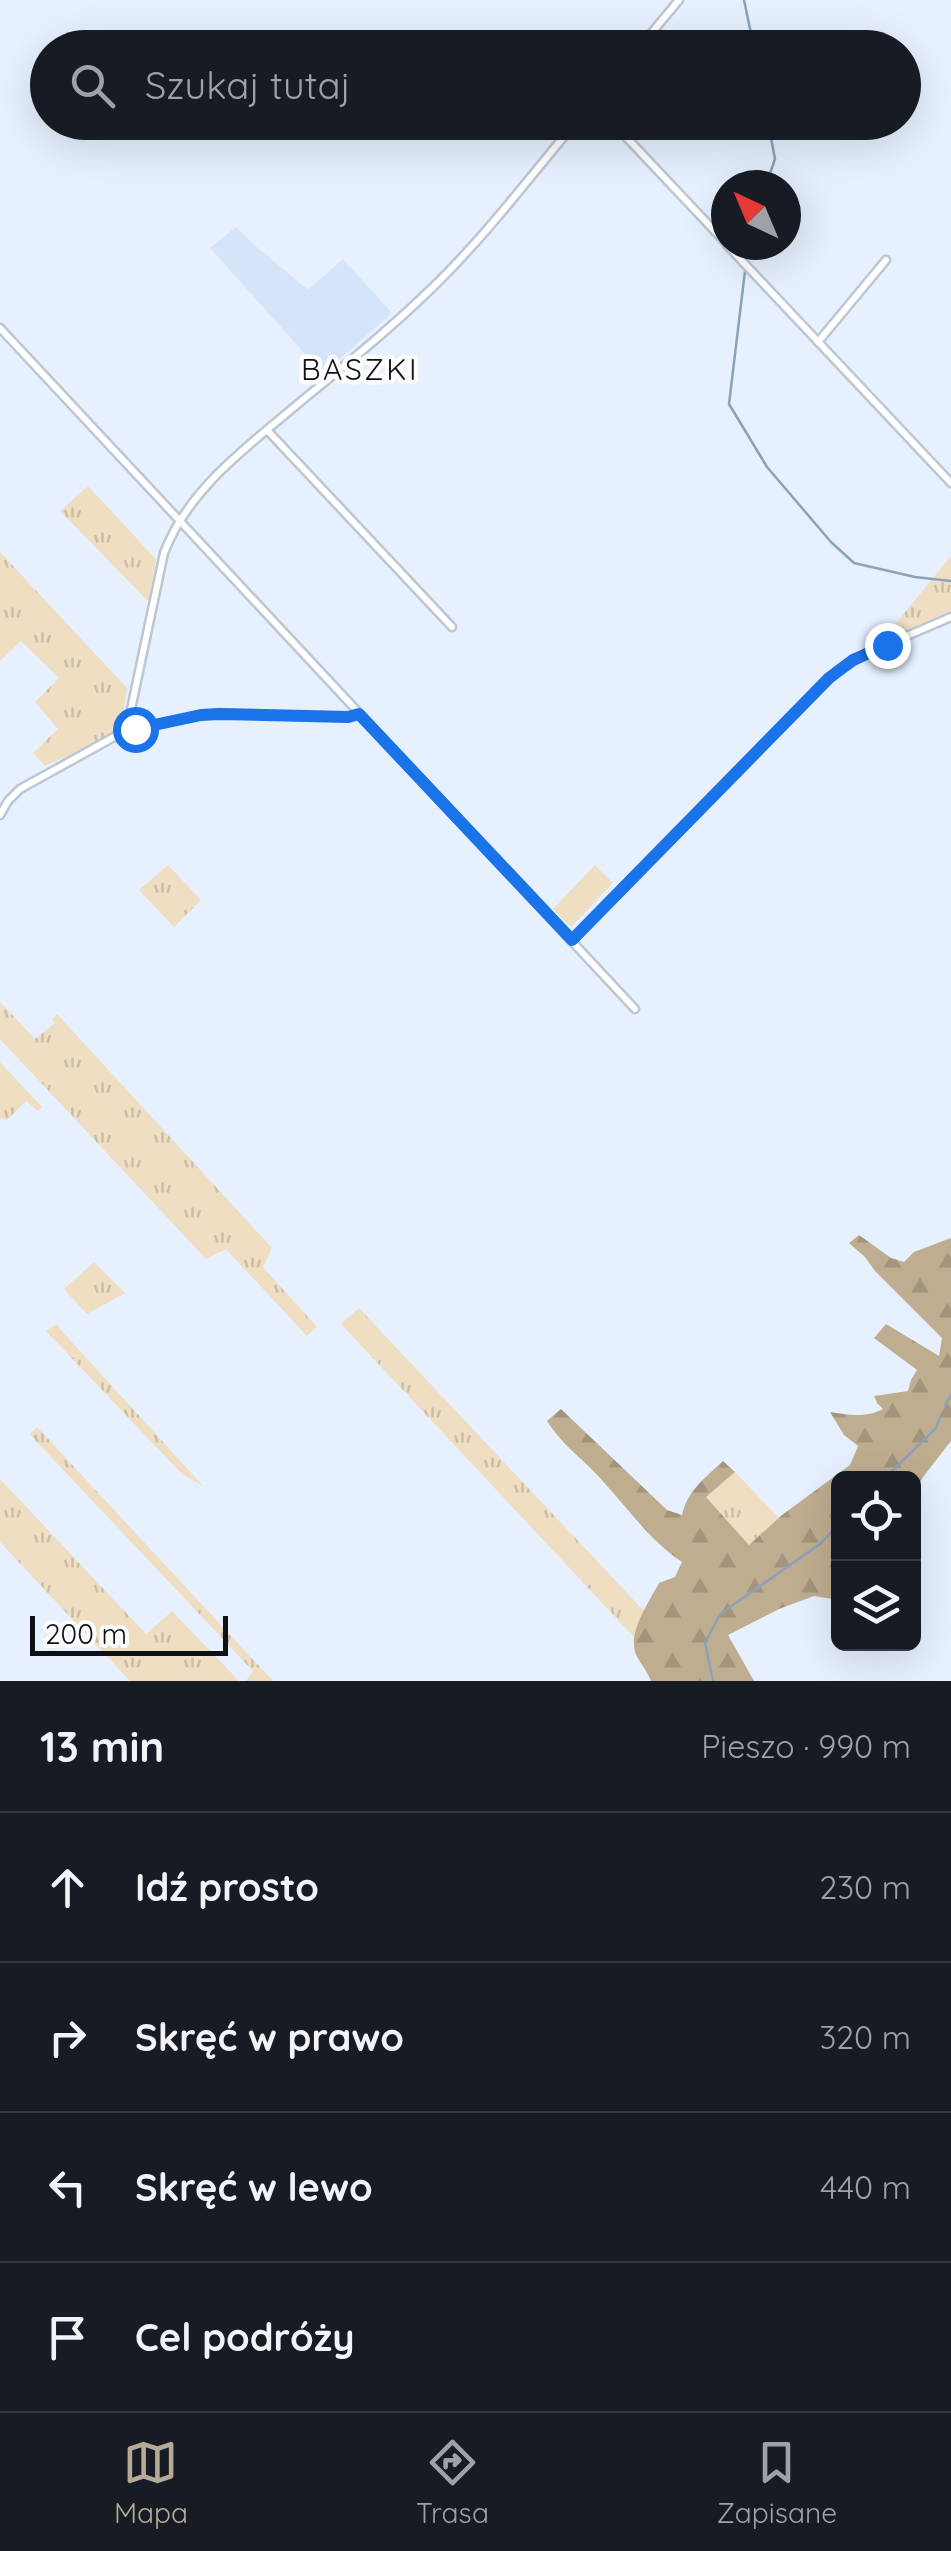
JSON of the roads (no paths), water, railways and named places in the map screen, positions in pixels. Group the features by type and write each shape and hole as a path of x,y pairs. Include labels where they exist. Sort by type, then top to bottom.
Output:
{"street":[{"path":"654,30 679,0"},
{"path":"0,815 20,789 108,741 124,728 159,568 178,520 192,501 267,430 432,288 561,140"},
{"path":"629,140 711,227"},
{"path":"742,260 951,483"},
{"path":"818,342 886,260"},
{"path":"0,328 635,1008"},
{"path":"267,430 452,628"},
{"path":"572,940 837,671 866,653 951,617"},
{"path":"124,728 132,730 201,715 359,714"}],"waterway":[{"path":"744,0 750,30"},
{"path":"771,140 775,159 771,170"},
{"path":"745,271 729,404 767,467 854,563 951,581"},
{"path":"945,1405 951,1395"},
{"path":"892,1471 936,1428 940,1417"},
{"path":"713,1681 705,1643 720,1614 831,1532"}],"district":[{"name":"BASZKI","path":"360,369"}]}
